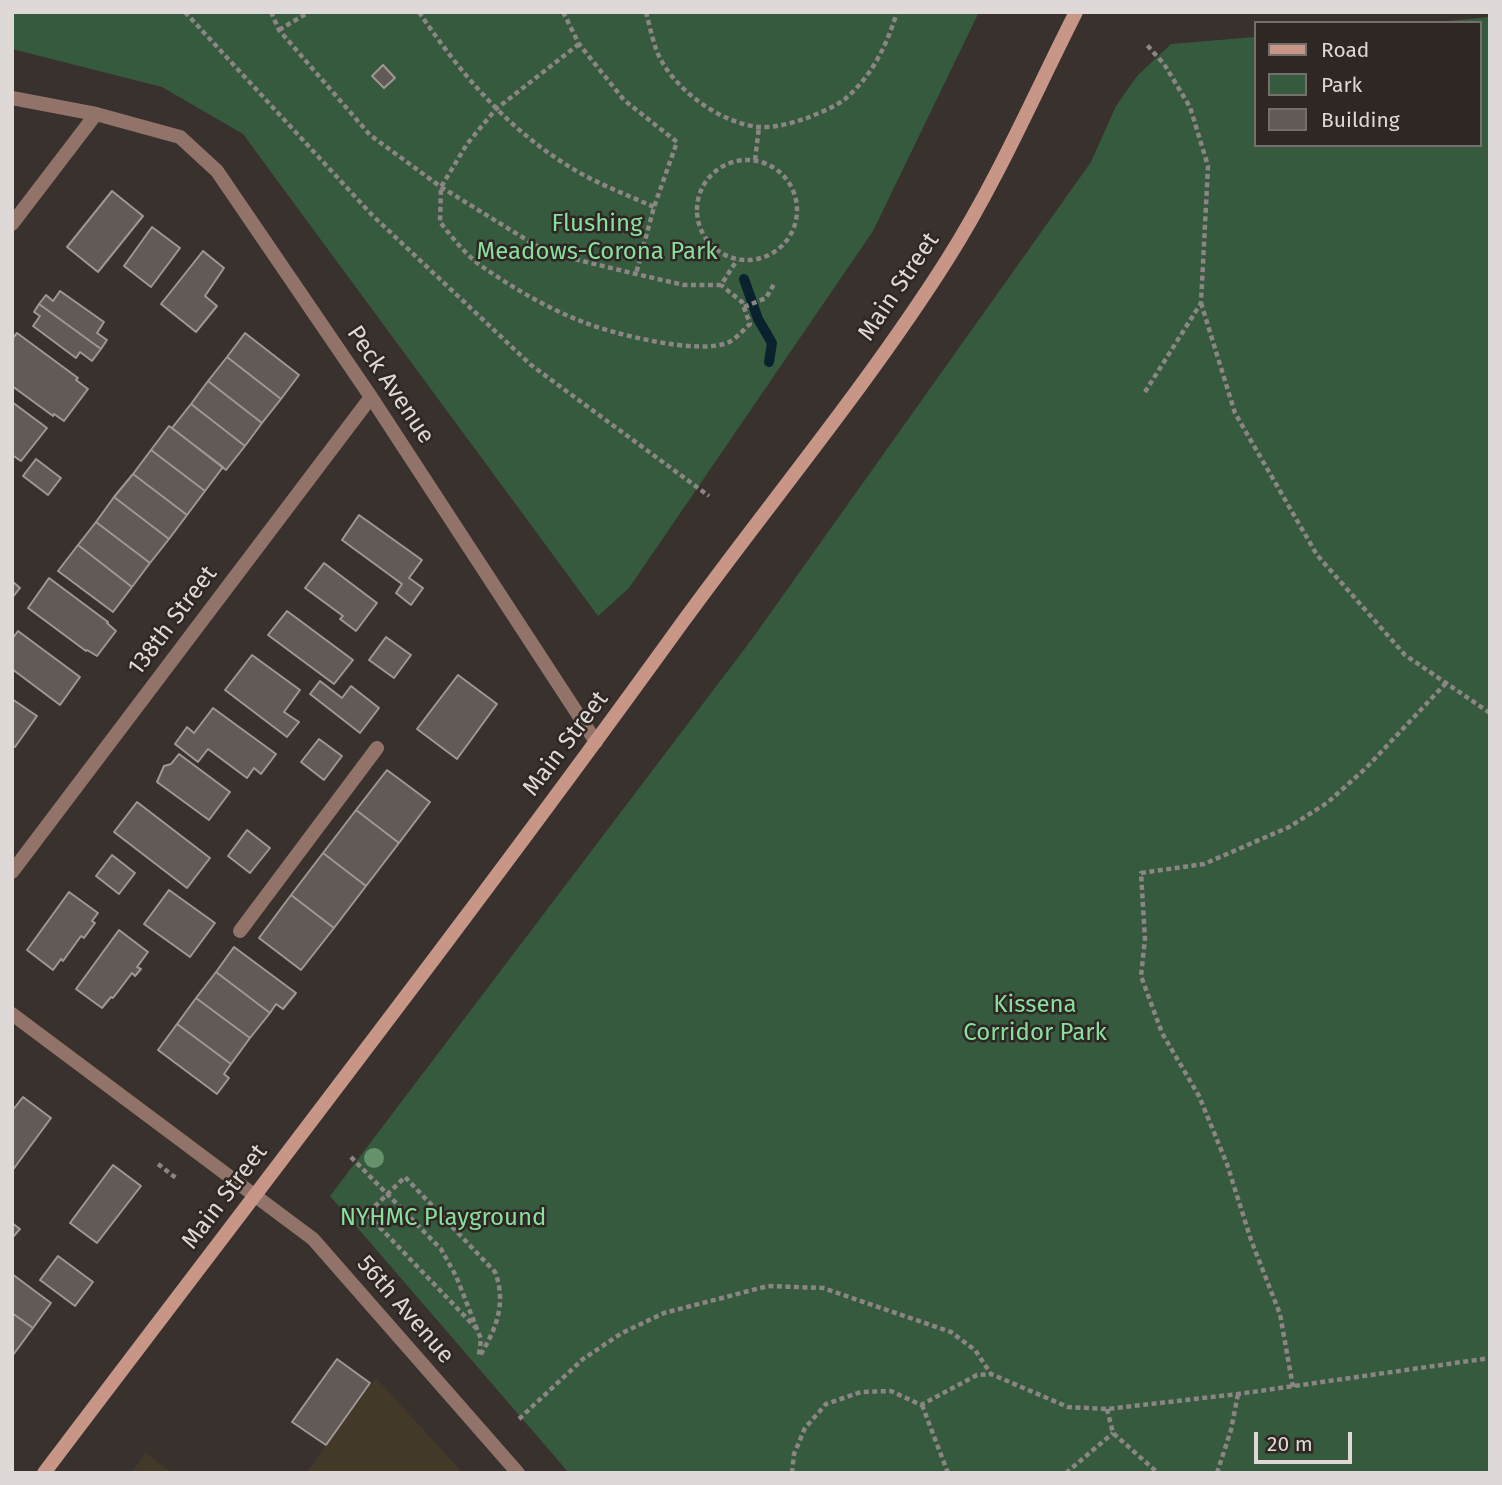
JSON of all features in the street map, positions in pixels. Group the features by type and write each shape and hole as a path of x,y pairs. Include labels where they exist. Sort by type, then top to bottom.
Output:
{"main road":[{"name":"Main Street","path":"44,1473 596,742 920,301 960,238 1012,144 1076,12"}],"street":[{"name":"Peck Avenue","path":"12,98 96,114 180,137 217,171 371,397 596,742"},
{"path":"12,224 96,114"},
{"name":"138th Street","path":"12,872 371,397"},
{"path":"240,931 377,748"},
{"name":"56th Avenue","path":"12,1014 313,1239 518,1473"}],"path":[{"path":"185,12 372,215 531,365 709,496"},
{"path":"271,12 279,30 370,135 441,187 535,245 578,260 684,285 721,285 742,302 750,324 730,342 710,346 673,346 584,323 530,296 478,264 440,222 441,187 467,144 496,109 579,44"},
{"path":"279,30 309,12"},
{"path":"419,12 469,82 496,109 562,163 654,207"},
{"path":"563,12 579,44 624,100 677,142 654,207 636,274"},
{"path":"646,12 656,51 679,85 707,108 759,127 789,124 844,100 870,73 888,42 897,12"},
{"path":"1146,44 1164,64 1190,107 1208,166 1202,303 1235,413 1317,555 1405,654 1490,713"},
{"path":"755,160 759,127"},
{"path":"740,160 755,160 771,166 784,177 794,192 797,205 796,222 793,232 783,246 763,258 737,260 721,253 702,234 697,221 697,203 702,187 712,173 740,160"},
{"path":"721,285 737,260"},
{"path":"744,307 766,298 774,284"},
{"path":"1145,392 1202,303"},
{"path":"1293,1387 1280,1314 1251,1240 1227,1164 1199,1096 1162,1033 1140,976 1145,939 1141,873 1204,864 1289,827 1327,803 1366,768 1446,682"},
{"path":"351,1157 388,1194 441,1249 456,1276 481,1339 479,1357 501,1312 501,1287 495,1272 405,1177 388,1194 368,1214 477,1329"},
{"path":"158,1164 176,1178"},
{"path":"519,1419 583,1359 622,1333 664,1313 768,1286 822,1288 951,1332 975,1350 991,1374"},
{"path":"922,1405 977,1375 991,1374 1068,1407 1107,1409 1293,1387 1490,1359"},
{"path":"792,1473 794,1454 805,1428 826,1404 861,1392 891,1391 922,1405 948,1473"},
{"path":"1217,1473 1231,1430 1238,1394"},
{"path":"1107,1409 1113,1433 1158,1473"},
{"path":"1066,1473 1113,1433"}],"shaded area":[{"path":"376,1378 463,1473 306,1473"},
{"path":"146,1453 172,1473 131,1473"}],"green space":[{"name":"Flushing Meadows-Corona Park","path":"12,12 979,12 873,231 629,588 598,616 243,134 162,87 12,49"},
{"name":"Kissena Corridor Park","path":"1490,17 1490,1473 569,1473 330,1196 752,639 1091,162 1116,106 1137,76 1171,44 1254,37 1254,147 1481,147 1481,21 1447,21"}],"building":[{"path":"383,65 395,78 384,88 372,76"},
{"path":"112,191 143,216 98,272 67,247"},
{"path":"152,227 180,248 151,287 124,266"},
{"path":"203,251 224,268 205,296 217,306 196,332 161,304"},
{"path":"60,291 104,322 97,333 107,340 101,349 39,304 46,295 53,301"},
{"path":"39,304 101,349 92,361 80,352 76,358 33,326 40,316 34,312"},
{"path":"17,333 78,378 76,380 88,389 64,421 12,386 12,339"},
{"path":"245,333 299,375 281,399 227,357"},
{"path":"227,357 281,399 262,423 208,381"},
{"path":"208,381 262,423 245,446 191,404"},
{"path":"12,402 47,428 21,461 12,455"},
{"path":"191,404 245,446 226,470 172,428"},
{"path":"169,426 223,467 205,491 151,450"},
{"path":"151,450 205,491 187,515 133,474"},
{"path":"36,459 61,478 48,495 23,476"},
{"path":"133,474 187,515 169,539 114,497"},
{"path":"114,497 169,539 150,563 96,522"},
{"path":"359,515 422,560 409,578 423,588 411,605 396,593 402,584 342,540"},
{"path":"96,522 150,563 132,587 78,545"},
{"path":"78,545 132,587 113,612 58,571"},
{"path":"324,563 377,603 356,631 340,619 343,616 305,588"},
{"path":"49,578 116,631 97,656 86,651 28,608"},
{"path":"12,581 20,588 12,598"},
{"path":"287,611 353,660 334,684 268,635"},
{"path":"18,631 80,677 60,705 12,669 12,639"},
{"path":"386,637 411,655 394,678 369,660"},
{"path":"252,655 300,690 284,712 299,722 287,737 225,690"},
{"path":"458,675 497,704 457,759 417,729"},
{"path":"320,681 342,698 351,686 379,708 360,733 310,694"},
{"path":"12,699 37,716 15,747 12,745"},
{"path":"213,708 276,754 261,774 254,768 247,778 208,749 198,762 175,744 187,727 194,733"},
{"path":"319,739 342,756 324,780 301,762"},
{"path":"179,754 230,792 209,820 157,782 164,766 171,764"},
{"path":"387,770 430,802 399,843 356,810"},
{"path":"137,802 210,858 187,888 114,832"},
{"path":"356,810 399,843 366,886 323,853"},
{"path":"247,830 270,848 250,873 228,856"},
{"path":"323,853 366,886 334,928 291,895"},
{"path":"112,855 135,873 119,894 96,876"},
{"path":"169,890 215,923 190,957 144,924"},
{"path":"69,892 98,913 92,921 95,923 84,938 81,936 53,970 27,950"},
{"path":"291,895 334,928 301,970 259,938"},
{"path":"119,930 148,952 137,967 141,969 135,976 132,973 102,1008 76,989"},
{"path":"234,947 296,993 283,1009 276,1004 270,1013 216,972"},
{"path":"216,972 270,1013 250,1038 196,998"},
{"path":"196,998 250,1038 231,1064 177,1024"},
{"path":"177,1024 231,1064 224,1074 229,1078 217,1094 158,1050"},
{"path":"23,1097 51,1118 12,1171 12,1111"},
{"path":"113,1165 141,1186 97,1243 70,1223"},
{"path":"12,1223 20,1229 12,1238"},
{"path":"58,1256 93,1282 75,1306 40,1280"},
{"path":"12,1274 51,1303 33,1328 12,1313"},
{"path":"12,1313 33,1328 13,1355 12,1354"},
{"path":"337,1359 370,1383 326,1445 292,1422"}],"waterway":[{"path":"744,279 758,319 772,343 769,362"}],"park label":[{"name":"NYHMC Playground","path":"443,1218"}]}
